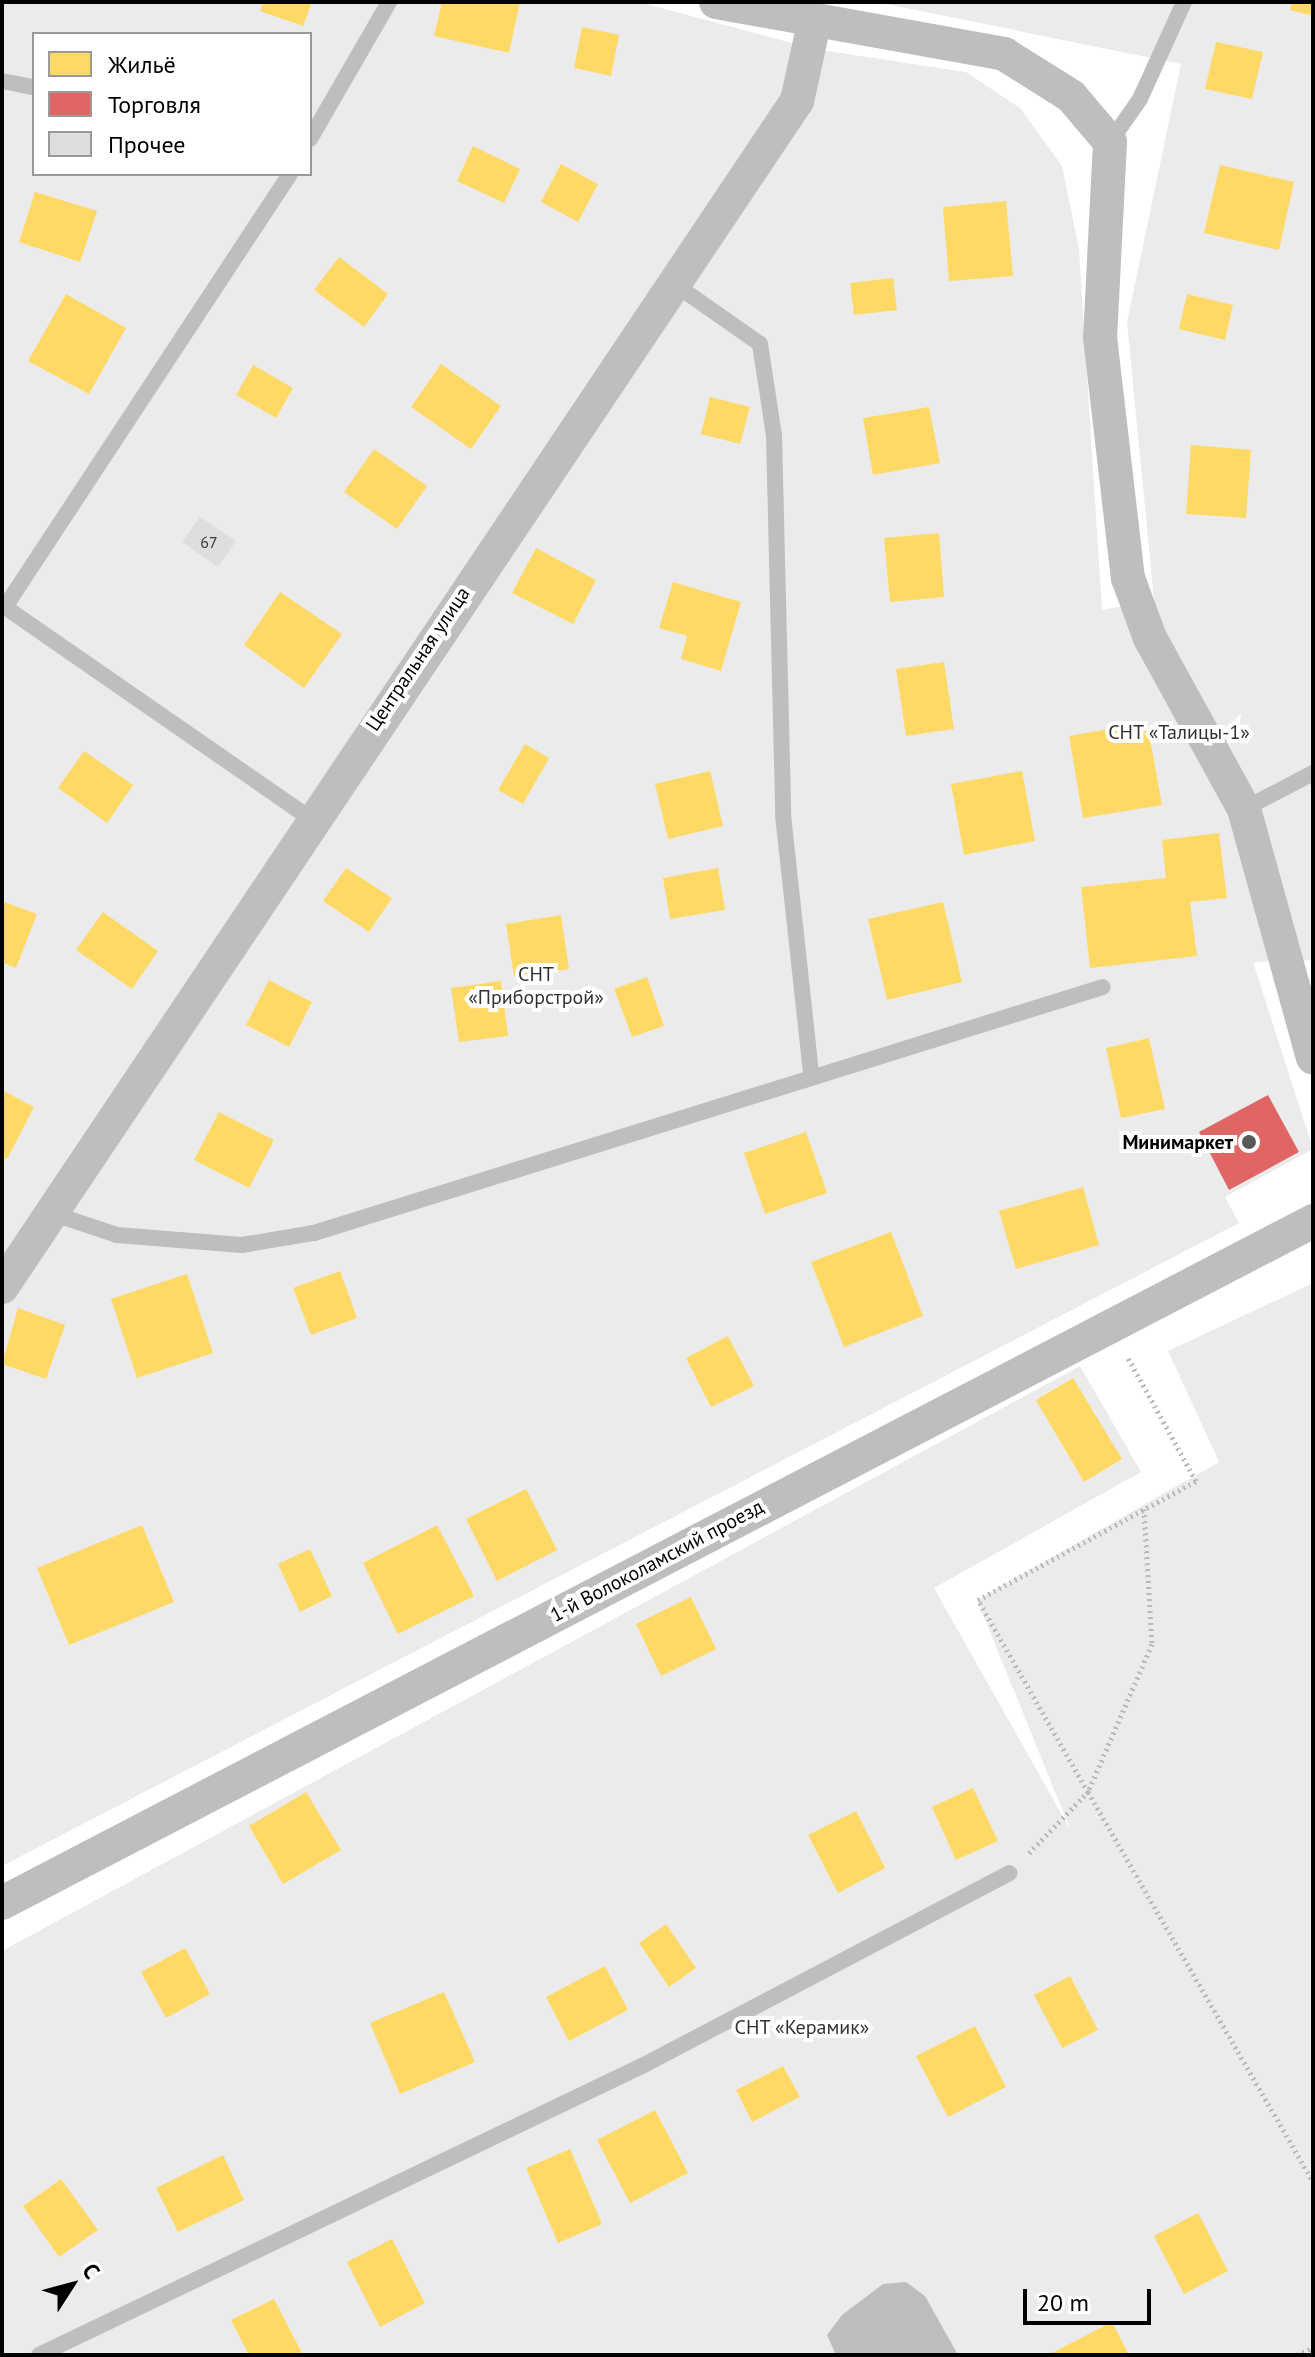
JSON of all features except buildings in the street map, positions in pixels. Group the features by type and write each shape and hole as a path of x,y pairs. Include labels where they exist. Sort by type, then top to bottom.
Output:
{"street":[{"path":"734,5 814,24 919,33 1004,54 1071,96 1110,142 1100,337 1128,578 1150,638 1244,809 1313,1058"},
{"name":"Центральная улица","path":"2,1287 311,819 797,101 814,24"},
{"name":"1-й Волоколамский проезд","path":"2,1903 1109,1324 1313,1221"}],"lane":[{"path":"312,136 389,2"},
{"path":"1110,142 1140,99 1184,2"},
{"path":"2,81 32,87"},
{"path":"289,176 3,606 311,819"},
{"path":"672,282 760,344 774,435 783,815 811,1074"},
{"path":"1244,809 1313,773"},
{"path":"51,1213 117,1235 242,1245 314,1233 811,1074 1103,987"},
{"path":"39,2355 642,2066 1009,1873"}],"path":[{"path":"1109,1324 1196,1481 978,1600 1313,2181"},
{"path":"1009,1873 1088,1792 1152,1644 1144,1509"},
{"path":"1297,2355 1313,2348"}],"green space":[{"name":"СНТ «Приборстрой»","path":"2,2 639,2 814,49 966,72 1020,108 1062,166 1079,249 1102,610 1154,600 1127,322 1181,64 876,2 1313,2 1313,960 1253,962 1313,1149 1225,1197 1239,1223 2,1866"},
{"name":"СНТ «Керамик»","path":"1313,1283 1313,2355 2,2355 2,1951 1080,1366 1141,1472 934,1588 1071,1831 977,1600 1219,1462 1168,1351"}],"shaded area":[{"path":"906,2282 925,2296 958,2355 836,2355 827,2335 842,2315 883,2284"}],"place":[{"name":"Минимаркет","path":"1249,1142"}],"park label":[{"name":"СНТ «Талицы-1»","path":"1179,732"}]}
